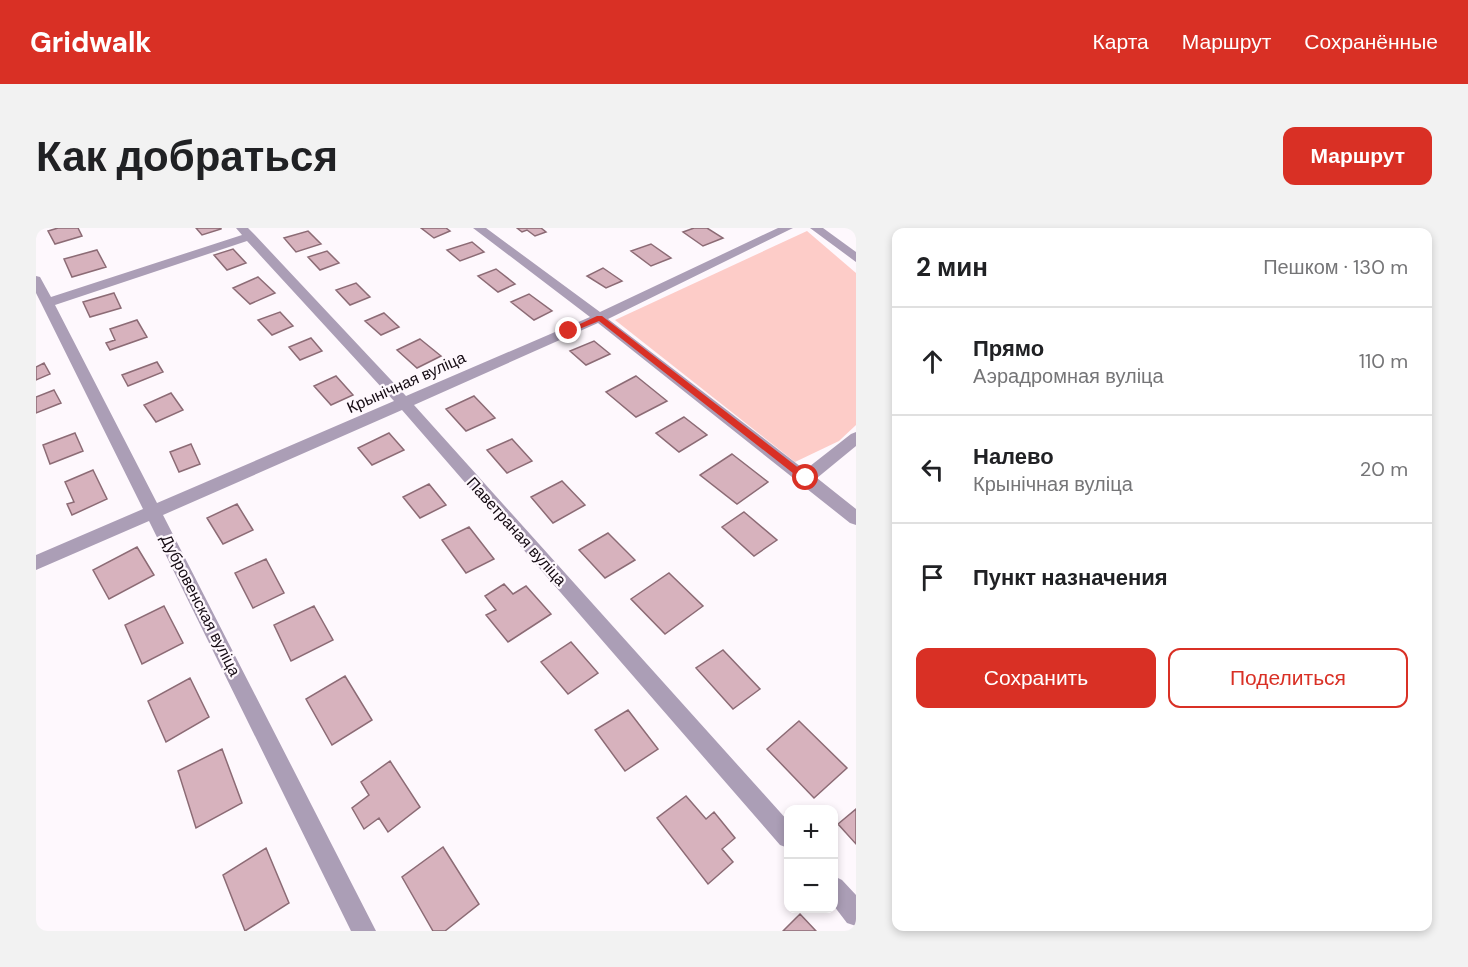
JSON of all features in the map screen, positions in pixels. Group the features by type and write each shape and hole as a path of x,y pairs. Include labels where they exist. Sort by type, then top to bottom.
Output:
{"street":[{"path":"479,228 599,318 856,518"},
{"name":"Крынічная вуліца","path":"36,563 599,318 788,228"},
{"path":"816,228 856,258"},
{"path":"47,303 246,232"},
{"name":"Паветраная вуліца","path":"246,232 404,403 784,831"},
{"name":"Дубровенская вуліца","path":"36,280 363,931"},
{"path":"806,478 856,438"},
{"path":"838,893 856,914"}],"shaded area":[{"path":"807,231 856,273 856,425 839,441 795,462 615,320"}],"building":[{"path":"58,228 78,228 82,236 55,244 48,231"},
{"path":"196,228 221,228 221,229 202,235"},
{"path":"421,228 446,228 450,231 434,238"},
{"path":"517,228 541,228 546,232 535,236 527,230 522,232"},
{"path":"694,228 707,228 723,238 703,246 683,232"},
{"path":"308,231 321,244 296,252 284,238"},
{"path":"472,242 484,252 460,261 447,250"},
{"path":"651,244 671,258 651,266 631,251"},
{"path":"233,249 246,263 227,270 214,255"},
{"path":"97,250 106,267 72,277 64,259"},
{"path":"327,251 339,263 320,270 308,257"},
{"path":"603,268 622,281 606,288 587,276"},
{"path":"496,269 515,284 498,292 478,276"},
{"path":"258,277 275,293 250,304 233,288"},
{"path":"356,283 370,297 350,305 336,290"},
{"path":"114,293 121,308 90,317 83,302"},
{"path":"529,294 552,311 534,320 511,302"},
{"path":"280,312 293,326 272,335 258,320"},
{"path":"384,313 399,327 381,335 365,321"},
{"path":"137,320 147,337 110,350 106,343 115,340 110,329"},
{"path":"311,338 322,351 300,360 289,347"},
{"path":"420,339 441,356 417,368 397,350"},
{"path":"594,341 610,354 586,365 570,351"},
{"path":"157,362 163,372 128,386 122,375"},
{"path":"44,363 50,374 36,380 36,367"},
{"path":"336,376 353,395 331,405 314,386"},
{"path":"636,376 667,401 636,417 606,392"},
{"path":"54,390 61,403 36,413 36,397"},
{"path":"171,393 183,410 156,422 144,405"},
{"path":"474,396 495,418 466,431 446,409"},
{"path":"684,417 707,435 679,452 656,433"},
{"path":"75,433 83,451 50,464 43,445"},
{"path":"389,433 404,450 372,465 358,448"},
{"path":"512,439 532,461 507,473 487,450"},
{"path":"191,444 200,464 179,472 170,452"},
{"path":"732,454 768,482 737,504 700,475"},
{"path":"93,470 107,499 72,515 67,504 74,502 65,482"},
{"path":"562,481 585,505 553,523 531,497"},
{"path":"429,484 446,505 420,518 403,497"},
{"path":"237,504 253,530 223,544 207,518"},
{"path":"744,512 777,540 754,556 722,527"},
{"path":"469,527 494,559 466,573 442,540"},
{"path":"608,533 635,560 605,578 579,550"},
{"path":"137,547 154,575 109,599 93,570"},
{"path":"266,559 284,593 253,608 235,573"},
{"path":"669,573 703,606 665,634 631,599"},
{"path":"504,584 513,594 526,586 551,614 508,642 486,615 496,610 485,596"},
{"path":"164,606 183,643 142,664 125,625"},
{"path":"314,606 333,640 291,661 274,625"},
{"path":"571,642 598,673 568,694 541,662"},
{"path":"723,650 760,689 733,709 696,668"},
{"path":"345,676 372,720 332,745 306,699"},
{"path":"190,678 209,717 166,742 148,701"},
{"path":"628,710 658,749 625,771 595,730"},
{"path":"799,721 847,768 814,798 767,749"},
{"path":"222,749 242,803 196,828 178,771"},
{"path":"390,761 420,807 388,832 379,818 364,829 352,808 369,795 361,782"},
{"path":"686,796 706,819 714,812 735,838 722,849 733,862 708,884 657,818"},
{"path":"856,809 856,844 838,824"},
{"path":"443,847 479,904 445,931 433,931 402,877"},
{"path":"266,848 289,903 245,931 223,875"},
{"path":"800,914 816,931 783,931"}],"route":[{"path":"569,331 599,318 806,478"}]}
